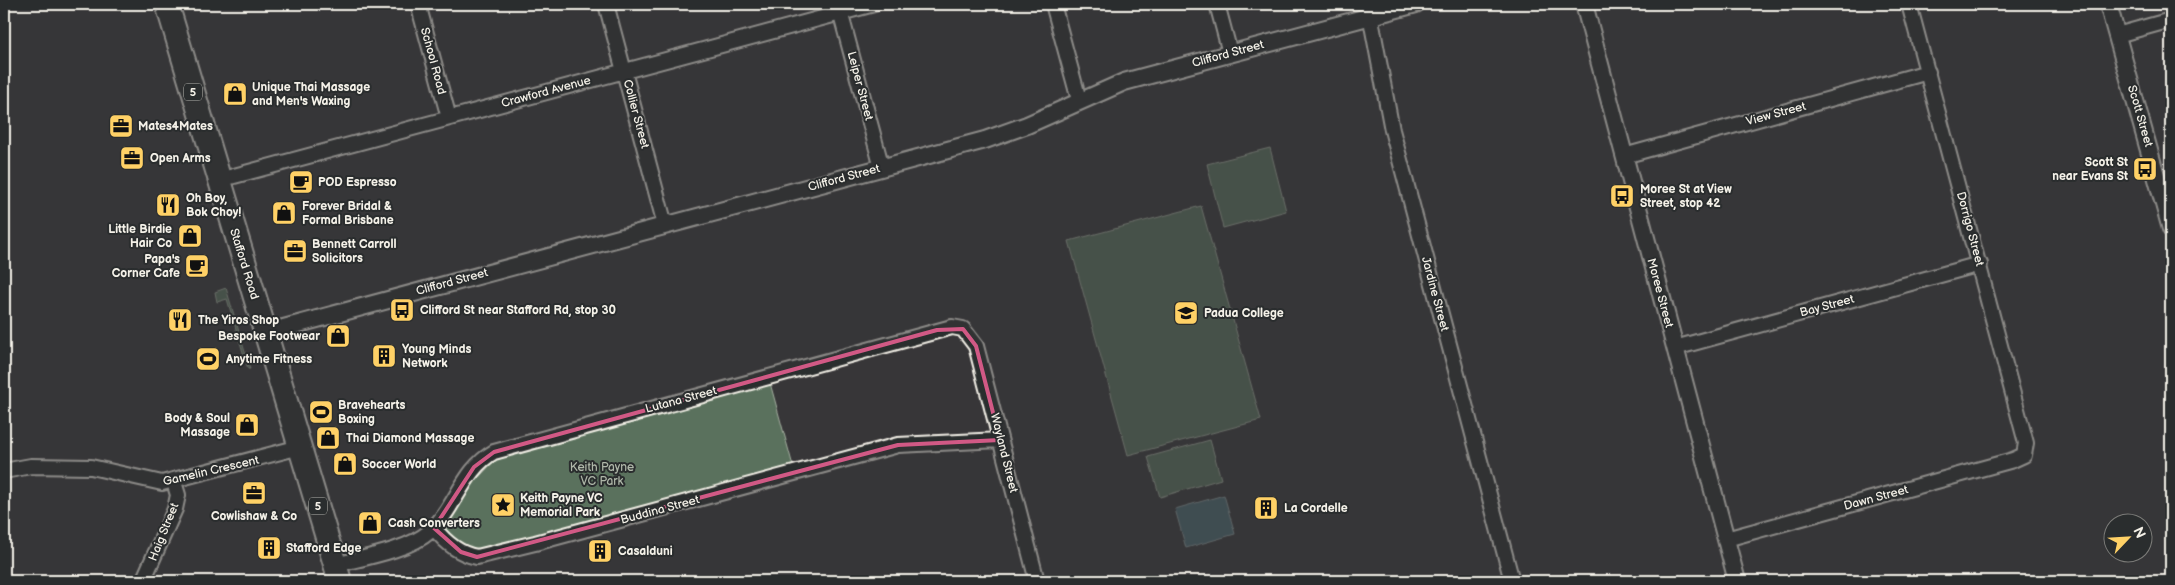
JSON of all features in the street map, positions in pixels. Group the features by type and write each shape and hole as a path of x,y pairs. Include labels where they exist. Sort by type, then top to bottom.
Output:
{"highway":[{"name":"Stafford Road","path":"167,4 338,573"}],"street":[{"name":"School Road","path":"418,4 449,118"},
{"name":"Collier Street","path":"606,4 665,225"},
{"name":"Crawford Avenue","path":"219,180 624,70 839,8 874,4"},
{"path":"1053,4 1079,100"},
{"path":"1217,4 1230,53"},
{"name":"Clifford Street","path":"265,333 882,168 1009,132 1124,82 1230,53 1368,10 1416,4"},
{"name":"Moree Street","path":"1584,4 1738,581"},
{"name":"Dorrigo Street","path":"1909,4 1980,264 2026,443 2024,455"},
{"name":"Scott Street","path":"2108,4 2171,227"},
{"name":"Leiper Street","path":"839,8 882,168"},
{"name":"Jardine Street","path":"1368,10 1401,165 1512,581"},
{"path":"2117,35 2171,20"},
{"name":"View Street","path":"1624,156 1928,72"},
{"name":"Bay Street","path":"1675,348 1980,264"},
{"name":"Lutana Street","path":"434,528 474,467 494,452 937,330 952,327 963,329"},
{"name":"Wayland Street","path":"963,329 976,346 1037,581"},
{"name":"Buddina Street","path":"434,528 452,547 468,555 477,556 536,543 898,444 1000,440"},
{"name":"Gamelin Crescent","path":"4,471 31,466 91,467 156,483 174,482 300,447"},
{"name":"Dawn Street","path":"1726,539 2004,463 2024,455"},
{"name":"Haig Street","path":"143,581 176,509 178,499 174,482"},
{"path":"338,573 407,545 434,528"}],"highlighted area":[{"path":"963,329 976,346 1000,440 898,445 477,557 461,552 434,528 474,467 494,452 937,330"}],"green space":[{"path":"1270,148 1286,211 1223,228 1207,164"},
{"path":"1201,206 1261,420 1128,455 1069,241"},
{"path":"226,288 250,369 248,369 227,299 217,302 215,292"},
{"name":"Keith Payne VC Park","path":"770,383 793,466 480,551 469,551 444,532 470,487 495,460"},
{"path":"1210,440 1221,479 1160,497 1148,457"}],"water":[{"path":"1224,495 1235,534 1186,548 1175,509"}],"place":[{"name":"Unique Thai Massage and Men's Waxing","path":"235,94"},
{"name":"Mates4Mates","path":"121,126"},
{"name":"Open Arms","path":"132,158"},
{"name":"Scott St near Evans St","path":"2145,169"},
{"name":"POD Espresso","path":"301,182"},
{"name":"Moree St at View Street, stop 42","path":"1622,196"},
{"name":"Oh Boy, Bok Choy!","path":"168,205"},
{"name":"Forever Bridal & Formal Brisbane","path":"284,213"},
{"name":"Little Birdie Hair Co","path":"190,236"},
{"name":"Bennett Carroll Solicitors","path":"295,251"},
{"name":"Papa's Corner Cafe","path":"197,266"},
{"name":"Clifford St near Stafford Rd, stop 30","path":"402,310"},
{"name":"Padua College","path":"1186,313"},
{"name":"The Yiros Shop","path":"180,320"},
{"name":"Bespoke Footwear","path":"338,336"},
{"name":"Young Minds Network","path":"384,356"},
{"name":"Anytime Fitness","path":"208,359"},
{"name":"Bravehearts Boxing","path":"321,412"},
{"name":"Body & Soul Massage","path":"247,425"},
{"name":"Thai Diamond Massage","path":"328,438"},
{"name":"Soccer World","path":"345,464"},
{"name":"Cowlishaw & Co","path":"254,493"},
{"name":"Keith Payne VC Memorial Park","path":"503,505"},
{"name":"La Cordelle","path":"1266,508"},
{"name":"Cash Converters","path":"370,523"},
{"name":"Stafford Edge","path":"269,548"},
{"name":"Casalduni","path":"600,551"}]}
